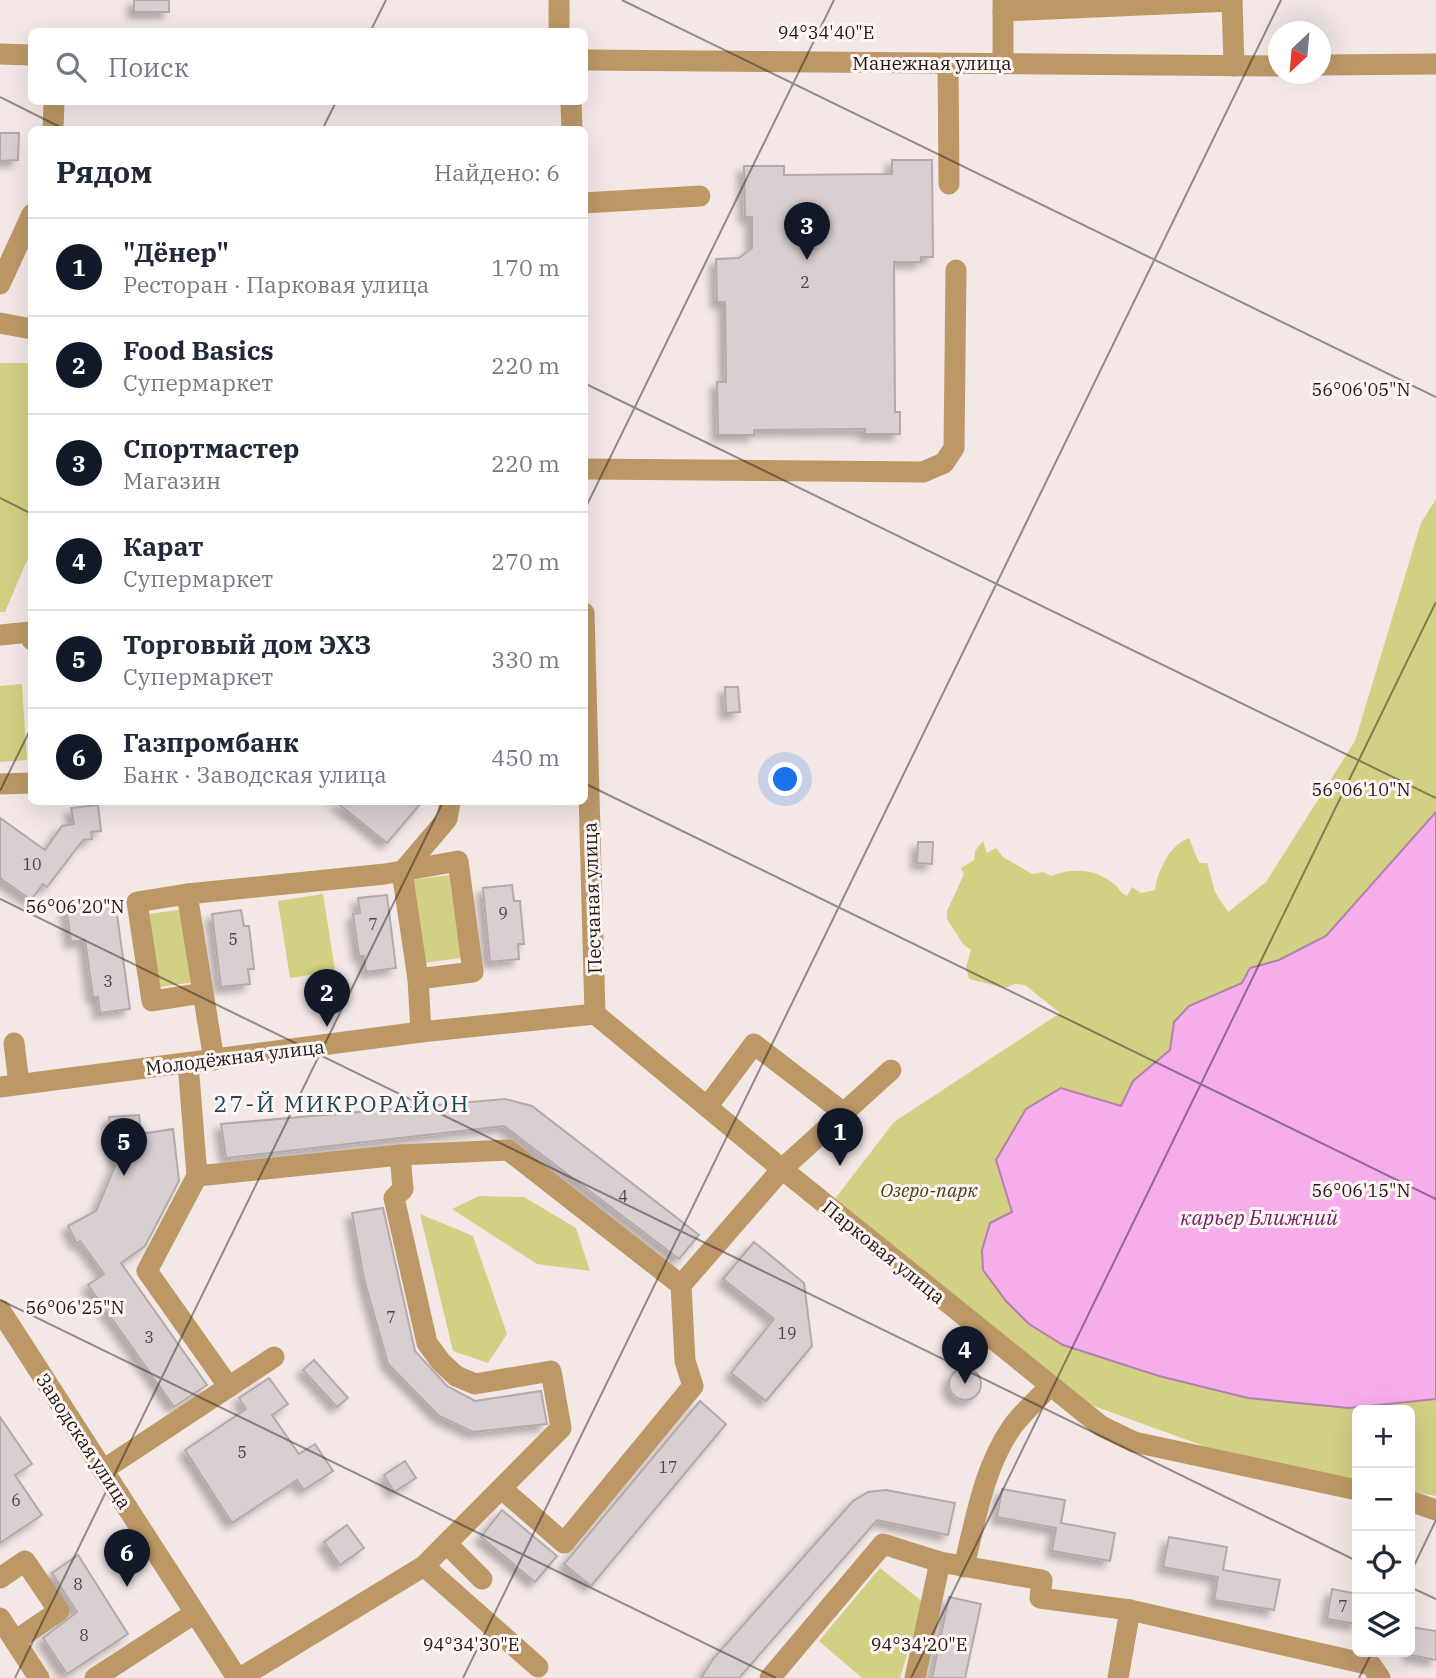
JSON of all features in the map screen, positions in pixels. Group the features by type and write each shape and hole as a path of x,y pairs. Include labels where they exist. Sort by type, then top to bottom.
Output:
{"street":[{"path":"559,0 559,28"},
{"path":"1003,64 1003,5 1233,1 1234,66"},
{"path":"0,54 28,54"},
{"name":"Манежная улица","path":"588,60 1268,66"},
{"path":"948,64 949,184"},
{"path":"1331,65 1436,64"},
{"path":"53,126 54,105"},
{"path":"571,105 572,126"},
{"path":"588,204 700,196"},
{"path":"0,284 28,223"},
{"path":"588,469 923,472 944,463 954,448 956,270"},
{"path":"0,323 28,328"},
{"path":"0,635 28,630"},
{"name":"Песчаная улица","path":"588,759 595,1014"},
{"path":"0,784 28,783"},
{"path":"421,1032 418,979 402,872 447,819 449,805"},
{"path":"203,993 152,1001 137,902 187,894 402,872 458,861 473,972 418,979"},
{"path":"187,894 214,1060"},
{"name":"Молодёжная улица","path":"9,1085 421,1032 595,1014"},
{"name":"Парковая улица","path":"595,1014 1049,1387 1101,1426 1134,1442 1352,1489"},
{"path":"9,1085 14,1043"},
{"path":"707,1107 754,1044 844,1113"},
{"path":"188,1063 197,1176 147,1271 229,1387"},
{"path":"502,1489 564,1543 693,1386 685,1361 681,1285 782,1169 891,1070"},
{"path":"197,1176 400,1155 508,1150 681,1285"},
{"path":"238,1678 424,1566 561,1428 551,1371 475,1384 456,1376 427,1343 394,1198 403,1189 400,1155"},
{"name":"Заводская улица","path":"0,1310 238,1678"},
{"path":"103,1470 274,1357"},
{"path":"964,1567 983,1491 994,1464 1011,1428 1049,1387"},
{"path":"1415,1503 1436,1510"},
{"path":"447,1544 482,1579"},
{"path":"770,1678 883,1544 940,1562 1042,1580 1040,1598 1130,1610 1371,1665 1380,1678"},
{"path":"0,1578 25,1561 59,1611 15,1641"},
{"path":"915,1678 940,1562"},
{"path":"424,1566 538,1667"},
{"path":"1118,1678 1130,1610"},
{"path":"95,1678 195,1613"},
{"path":"0,1618 39,1678"}],"green space":[{"path":"0,363 28,363 28,558 5,612 0,612"},
{"name":"Озеро-парк","path":"1436,499 1436,812 1326,936 1279,960 1250,968 1242,983 1189,1006 1174,1022 1170,1050 1133,1081 1121,1106 1061,1088 996,1160 1012,1212 1006,1301 1029,1324 1063,1345 1159,1376 1352,1408 1352,1480 1212,1449 1091,1405 831,1204 894,1122 1060,1013 1025,985 1015,984 1005,988 969,979 966,967 971,950 963,944 947,919 947,911 964,874 961,868 974,860 975,851 983,841 987,853 996,848 1003,857 1032,874 1043,872 1051,876 1084,871 1108,879 1127,896 1132,887 1141,893 1155,890 1158,875 1170,852 1189,838 1199,863 1207,863 1215,892 1228,912 1266,882 1355,741 1421,523"},
{"path":"22,684 27,760 0,762 0,686"},
{"path":"449,875 461,958 422,963 411,880"},
{"path":"323,894 335,971 290,978 278,901"},
{"path":"184,909 195,982 159,987 149,914"},
{"path":"479,1196 524,1197 576,1228 590,1271 537,1264 452,1209"},
{"path":"420,1214 473,1236 507,1334 488,1363 453,1351"},
{"name":"Озеро-парк","path":"1436,1399 1436,1496 1415,1492 1415,1405 1378,1405"},
{"path":"880,1568 923,1602 900,1678 862,1678 819,1641"}],"water":[{"name":"карьер Ближний","path":"1436,812 1436,1399 1352,1405 1349,1408 1248,1398 1159,1376 1063,1345 1029,1324 1006,1301 983,1270 982,1250 990,1223 1012,1212 996,1160 1026,1109 1061,1088 1121,1106 1133,1081 1170,1050 1174,1022 1189,1006 1242,983 1250,968 1279,960 1326,936"}],"building":[{"path":"134,0 169,0 169,12 134,12"},
{"path":"0,133 19,133 18,160 0,161"},
{"path":"892,160 932,160 933,257 921,257 921,262 894,262 895,412 900,412 900,434 865,434 865,429 754,430 754,435 718,435 717,382 726,382 725,302 717,302 716,259 739,258 752,248 752,217 745,217 744,166 784,166 784,175 892,174"},
{"path":"725,687 738,687 740,712 726,713"},
{"path":"98,805 101,831 91,832 92,839 83,840 47,887 43,884 31,900 0,878 0,818 45,850 62,826 74,824 71,808"},
{"path":"340,805 419,805 387,843"},
{"path":"918,842 933,842 932,864 917,863"},
{"path":"512,885 514,901 520,901 524,944 518,944 519,959 490,962 483,888"},
{"path":"387,895 396,968 366,972 364,956 359,956 353,914 360,913 358,898"},
{"path":"115,900 130,1009 100,1013 98,997 93,997 85,940 71,942 66,907"},
{"path":"241,910 244,926 249,926 254,969 248,969 250,984 221,987 212,914"},
{"path":"505,1099 532,1106 699,1235 679,1259 504,1126 226,1158 221,1124"},
{"path":"139,1115 141,1134 173,1129 179,1181 145,1246 121,1263 207,1385 174,1407 88,1285 104,1274 80,1241 77,1244 68,1226 96,1211 116,1164 109,1117"},
{"path":"383,1208 415,1351 447,1386 475,1401 541,1391 547,1424 473,1432 439,1416 388,1364 364,1279 352,1213"},
{"path":"754,1242 804,1283 812,1346 766,1401 731,1373 774,1319 723,1279"},
{"path":"314,1360 348,1398 337,1407 303,1370"},
{"path":"965,1368 976,1373 981,1384 976,1395 965,1400 954,1395 949,1384 954,1373"},
{"path":"269,1378 288,1404 272,1415 299,1454 315,1444 333,1471 304,1490 297,1480 232,1523 185,1450 246,1409 239,1398"},
{"path":"700,1401 726,1424 591,1586 564,1564"},
{"path":"0,1417 32,1464 15,1475 42,1515 0,1543"},
{"path":"405,1461 416,1478 394,1492 384,1475"},
{"path":"1002,1489 1065,1500 1061,1523 1115,1533 1110,1561 1052,1551 1056,1528 997,1517"},
{"path":"886,1490 955,1503 948,1535 877,1520 739,1678 701,1678 713,1659 853,1501 868,1492"},
{"path":"502,1510 557,1556 535,1582 481,1537"},
{"path":"347,1525 364,1548 340,1565 324,1542"},
{"path":"1169,1537 1227,1547 1223,1570 1280,1580 1274,1610 1214,1600 1218,1577 1163,1567"},
{"path":"78,1555 128,1634 67,1674 43,1638 77,1612 52,1573"},
{"path":"1332,1589 1352,1593 1352,1623 1327,1619"},
{"path":"949,1597 981,1604 965,1678 932,1678"},
{"path":"1415,1628 1436,1631 1436,1660 1415,1656"}],"place":[{"name":"Спортмастер","path":"807,260"},
{"name":"Food Basics","path":"327,1027"},
{"name":"\"Дёнер\"","path":"840,1166"},
{"name":"Торговый дом ЭХЗ","path":"124,1176"},
{"name":"Карат","path":"965,1384"},
{"name":"Газпромбанк","path":"127,1587"}],"district":[{"name":"27-Й МИКРОРАЙОН","path":"342,1104"}]}
